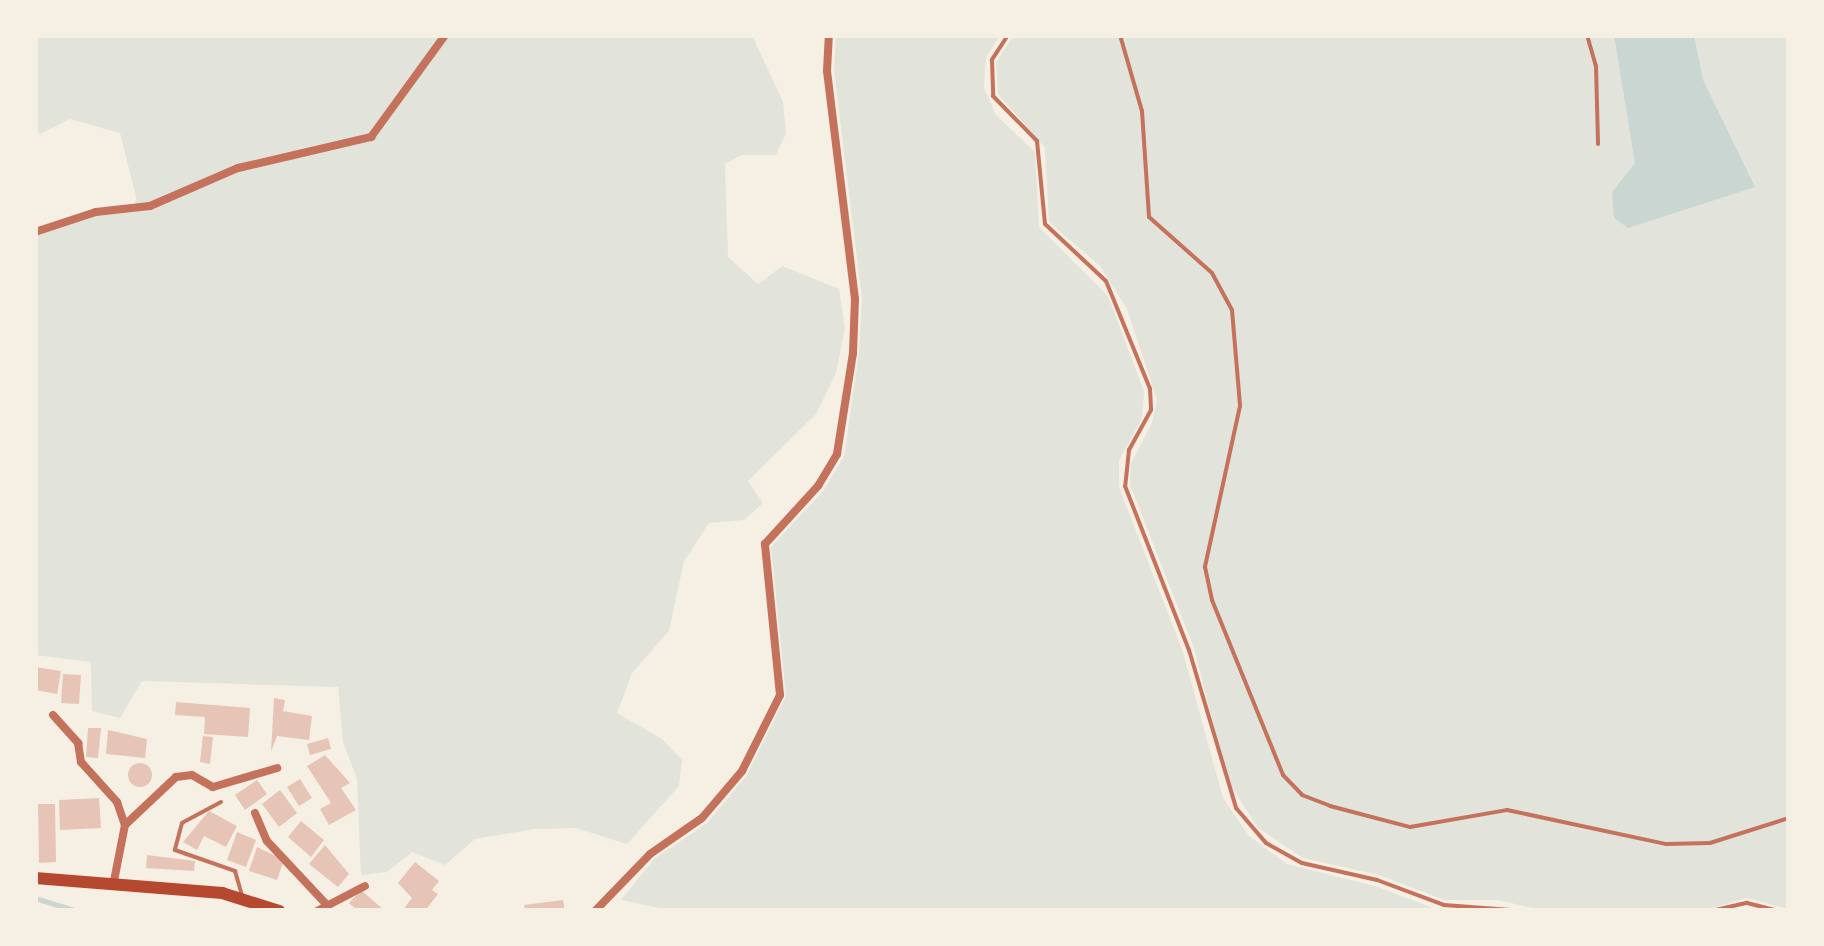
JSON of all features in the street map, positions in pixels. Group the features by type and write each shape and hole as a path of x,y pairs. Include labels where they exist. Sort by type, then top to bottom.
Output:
{"main road":[{"path":"35,878 242,896 279,911"}],"street":[{"path":"35,232 96,212 150,206 238,168 370,136 445,35"},
{"path":"595,911 650,854 702,818 742,772 780,694 765,544 818,486 838,454 853,353 855,299 827,71 829,35"},
{"path":"53,715 78,743 81,762 117,802 124,825 112,886"},
{"path":"124,825 176,777 192,775 213,787 276,768"},
{"path":"255,813 268,841 325,903"},
{"path":"317,911 325,903 365,886"}],"lane":[{"path":"1008,35 992,60 993,96 1036,141 1045,224 1106,281 1150,389 1151,410 1129,450 1125,486 1189,650 1236,808 1266,843 1302,863 1377,880 1444,905 1524,911"},
{"path":"1120,35 1142,111 1149,218 1212,273 1232,310 1240,406 1205,567 1212,600 1283,775 1302,794 1330,806 1410,827 1508,810 1634,840 1681,844 1710,843 1789,818"},
{"path":"1587,35 1596,66 1598,144"},
{"path":"221,802 182,823 175,850 235,872 242,896"},
{"path":"1711,911 1747,903 1780,911"}],"shaded area":[{"path":"35,35 752,35 783,102 786,133 776,155 742,155 725,164 728,257 758,284 782,266 839,289 845,328 836,373 816,414 748,481 763,503 744,520 709,523 684,561 669,631 632,673 617,713 662,739 682,760 679,786 627,844 576,828 535,829 475,839 445,865 412,852 387,872 361,875 357,779 343,742 338,687 142,681 120,718 92,711 91,662 35,655 35,233 135,205 136,197 120,133 70,119 40,134 35,128"},
{"path":"836,35 1000,35 986,58 984,88 996,115 1035,152 1039,227 1108,296 1144,391 1142,419 1119,460 1119,487 1183,652 1223,798 1249,836 1287,864 1375,886 1441,911 674,911 621,900 654,859 707,823 747,775 786,696 771,547 824,490 844,456 859,353 862,299 834,71"},
{"path":"1014,35 1789,35 1789,909 1747,898 1700,911 1546,911 1498,900 1444,900 1379,875 1303,858 1258,828 1228,781 1194,648 1130,485 1131,463 1152,423 1157,400 1127,309 1100,266 1049,222 1045,148 998,94 996,62"},
{"path":"1614,35 1694,35 1703,80 1755,187 1628,228 1614,218 1612,192 1635,163"}],"building":[{"path":"35,667 61,671 57,694 35,690"},
{"path":"63,674 81,675 79,704 61,703"},
{"path":"274,698 285,700 283,711 312,716 309,740 277,736 271,752"},
{"path":"176,702 250,708 248,737 204,734 205,717 175,715"},
{"path":"88,728 101,728 98,758 86,757"},
{"path":"108,730 147,739 145,758 106,754"},
{"path":"203,736 213,737 210,764 200,762"},
{"path":"328,738 331,749 310,755 307,744"},
{"path":"325,755 350,783 341,788 356,810 329,825 320,809 331,803 307,766"},
{"path":"140,763 149,766 149,784 140,787 131,784 128,775 131,766"},
{"path":"300,779 312,798 299,806 287,787"},
{"path":"257,780 267,794 245,810 235,795"},
{"path":"280,790 297,813 279,827 262,804"},
{"path":"99,798 101,828 60,830 59,800"},
{"path":"38,804 55,804 56,862 39,863"},
{"path":"209,811 237,826 226,847 204,836 197,850 183,842"},
{"path":"301,821 324,840 311,857 288,837"},
{"path":"237,832 256,840 246,867 227,860"},
{"path":"325,845 349,874 338,887 309,864"},
{"path":"257,847 284,860 277,880 249,871"},
{"path":"147,855 195,861 194,871 146,868"},
{"path":"415,862 439,881 432,890 438,894 425,911 402,911 412,898 398,883"},
{"path":"361,890 385,911 358,911 349,903"},
{"path":"563,900 565,911 525,911 524,905"}],"waterway":[{"path":"35,898 77,911"}]}
